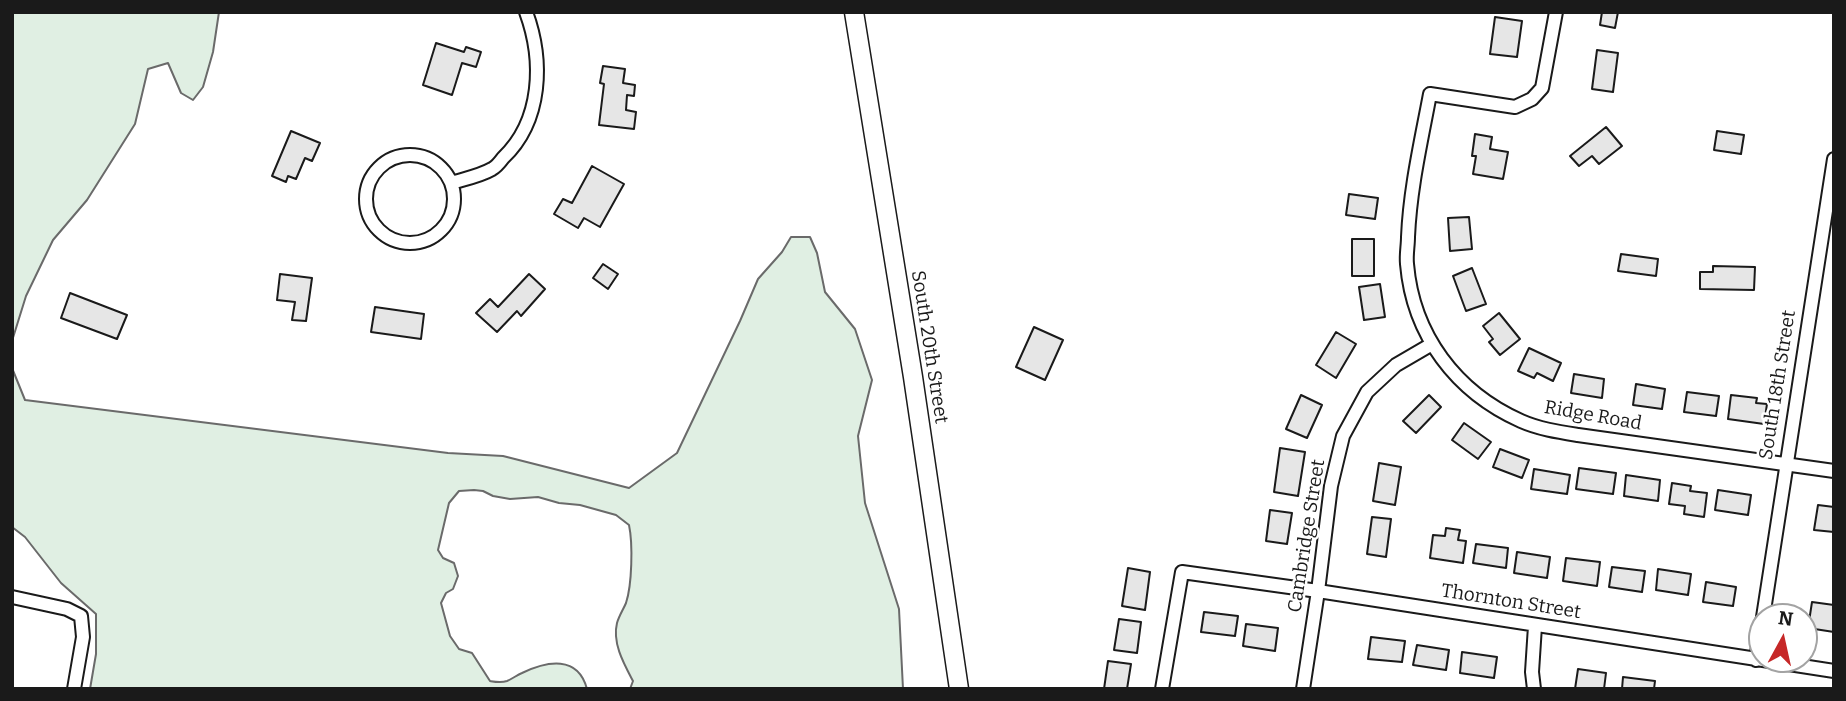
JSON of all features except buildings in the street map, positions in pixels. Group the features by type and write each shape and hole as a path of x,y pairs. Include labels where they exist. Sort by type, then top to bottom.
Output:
{"main road":[{"name":"South 20th Street","path":"854,12 960,689"}],"street":[{"path":"451,183 493,169 516,146 528,122 536,93 537,67 534,40 526,12"},
{"name":"Ridge Road","path":"1556,12 1542,88 1532,99 1515,107 1430,94 1409,210 1407,262 1412,297 1425,333 1446,365 1473,392 1495,408 1551,431 1834,471"},
{"path":"418,156 430,160 440,167 451,183 454,203 451,216 443,228 421,242 394,240 383,233 368,212 366,199 373,175 393,159 418,156"},
{"name":"South 18th Street","path":"1764,603 1834,159"},
{"name":"Cambridge Street","path":"1303,689 1331,486 1343,436 1367,392 1396,365 1432,344"},
{"name":"Thornton Street","path":"1162,689 1182,572 1748,659"},
{"path":"12,597 67,608 81,616 83,637 75,689"},
{"path":"1534,689 1532,672 1535,626"}],"green space":[{"path":"12,12 219,12 213,52 203,87 193,100 181,93 168,63 148,69 135,124 87,200 53,240 26,296 12,341"},
{"path":"791,237 810,237 817,253 825,292 855,329 872,380 858,436 865,503 899,609 903,689 630,689 633,681 616,638 618,620 630,586 629,525 616,515 580,505 538,497 510,499 474,490 459,491 449,503 438,550 443,558 454,563 458,576 453,589 446,593 441,603 450,636 459,649 472,653 490,681 505,682 541,666 561,664 577,670 587,689 90,689 96,654 96,614 61,583 25,537 12,527 12,368 25,400 448,453 503,456 629,488 677,453 758,279 782,252"}]}
